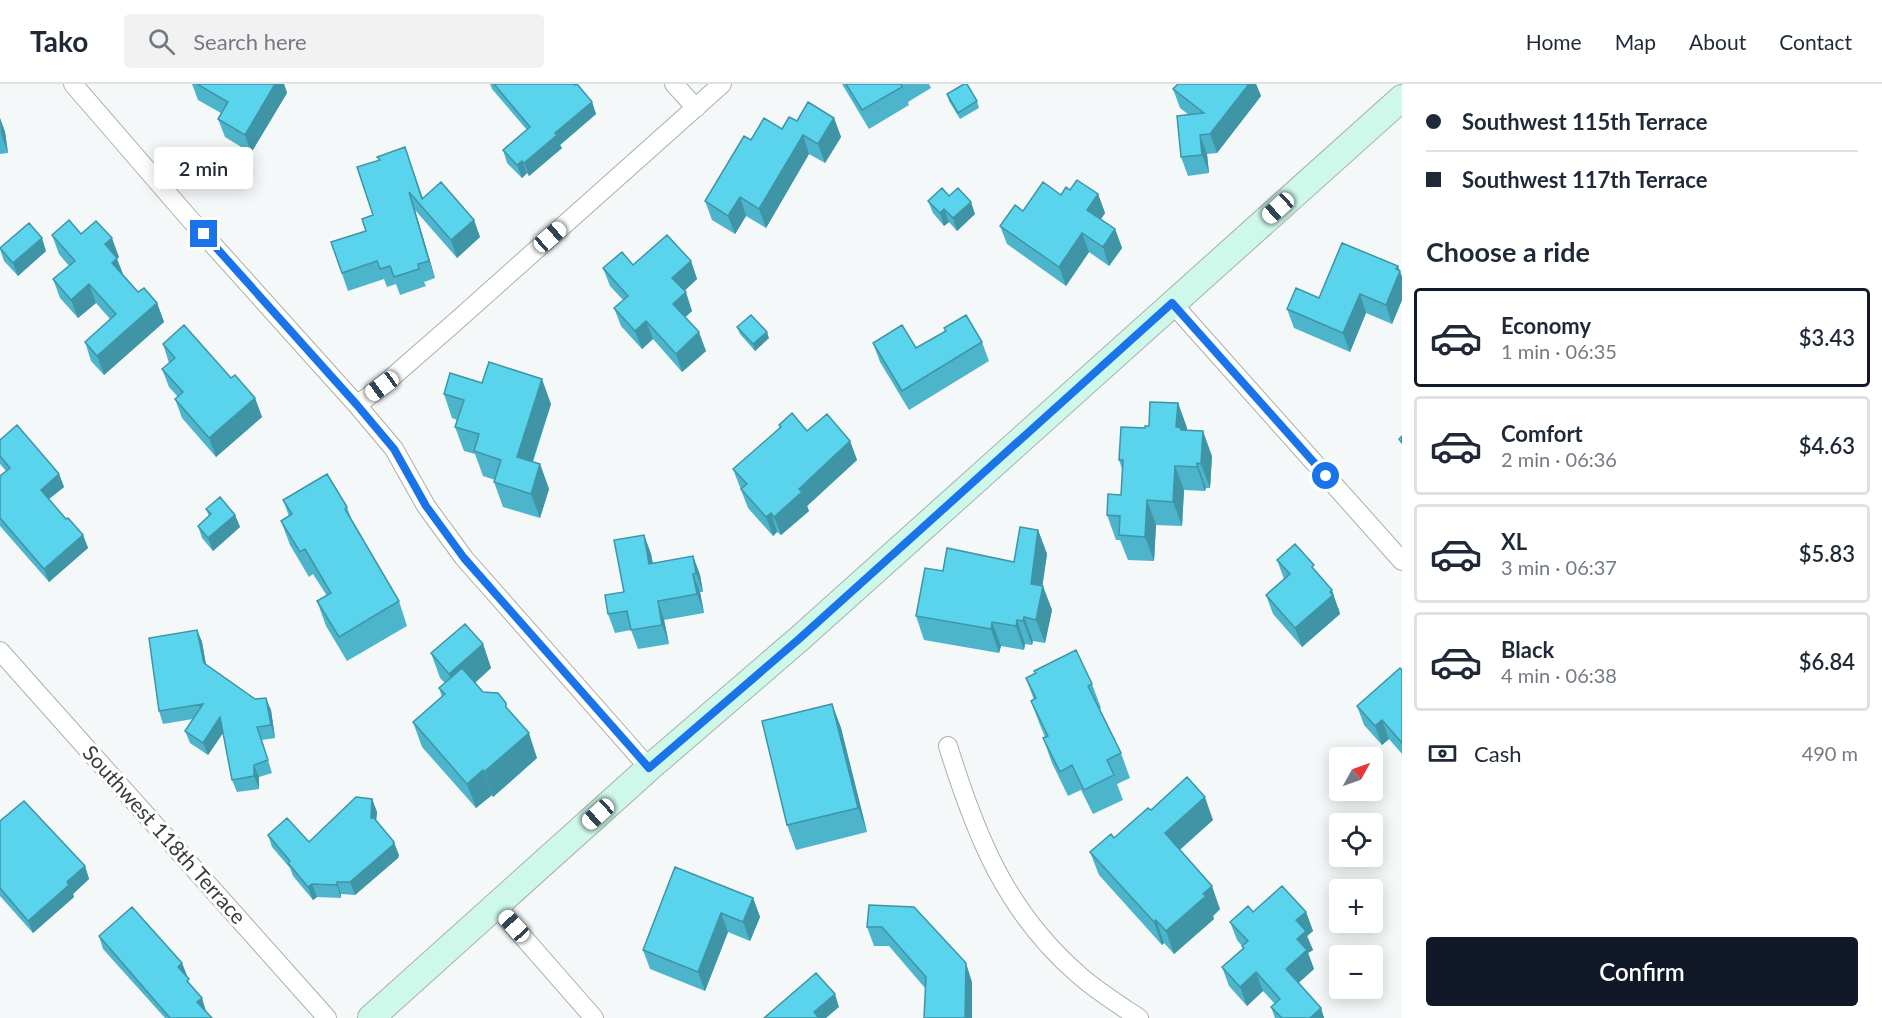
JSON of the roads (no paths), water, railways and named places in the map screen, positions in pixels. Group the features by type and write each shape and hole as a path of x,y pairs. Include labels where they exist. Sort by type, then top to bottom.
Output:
{"street":[{"path":"73,84 188,217 357,405 394,449 426,506 464,558 649,768"},
{"path":"674,84 696,108"},
{"path":"357,405 444,332 722,84"},
{"path":"371,1018 649,768 799,639 1402,98"},
{"path":"1172,303 1402,561"},
{"name":"Southwest 118th Terrace","path":"0,651 327,1018"},
{"path":"948,746 963,794 989,860 1030,924 1058,956 1097,990 1138,1018"},
{"path":"496,906 594,1018"}]}
